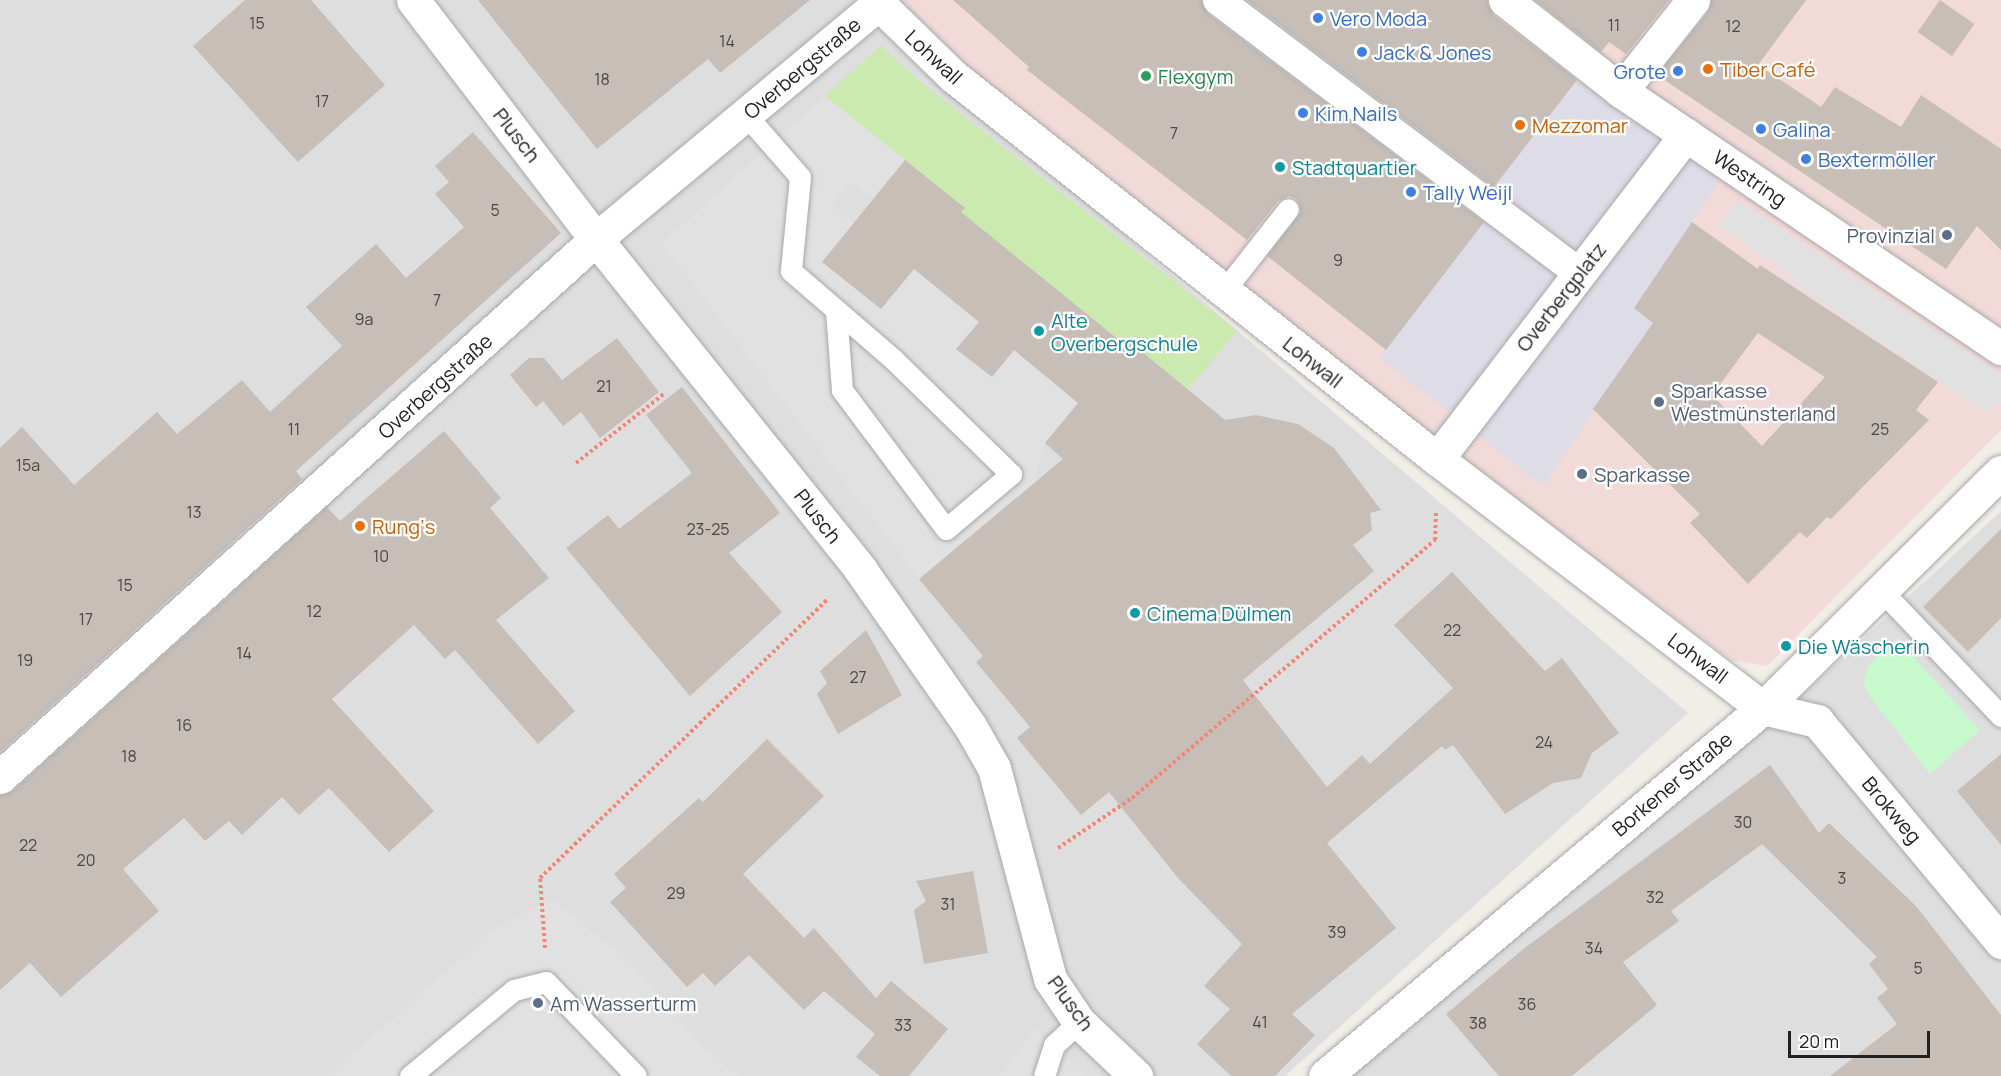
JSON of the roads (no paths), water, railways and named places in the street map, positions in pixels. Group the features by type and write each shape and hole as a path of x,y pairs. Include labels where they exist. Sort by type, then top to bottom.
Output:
{"street":[{"name":"Plusch","path":"413,0 596,238 860,569 970,726 994,768 1024,874 1035,935 1050,979 1079,1022 1136,1076"},
{"path":"1219,0 1579,273"},
{"name":"Westring","path":"1505,0 1622,91 2001,348"},
{"path":"1622,91 1693,0"},
{"name":"Overbergstraße","path":"0,777 596,238 746,116 877,2"},
{"name":"Lohwall","path":"877,2 953,76 1223,292 1763,708"},
{"name":"Overbergplatz","path":"1437,459 1686,135"},
{"name":"Borkener Straße","path":"1325,1076 1763,708 2001,471"},
{"name":"Brokweg","path":"1763,708 1817,721 2001,942"}],"lane":[{"path":"746,116 800,177 791,271 893,359 1011,474 946,529 842,390 836,311"},
{"path":"1223,292 1288,209"},
{"path":"1882,591 2001,716"},
{"path":"410,1076 513,990 546,982 636,1076"},
{"path":"1044,1076 1054,1045 1079,1022"}],"place":[{"name":"Vero Moda","path":"1318,18"},
{"name":"Jack & Jones","path":"1362,52"},
{"name":"Tiber Café","path":"1708,69"},
{"name":"Grote","path":"1678,71"},
{"name":"Flexgym","path":"1146,76"},
{"name":"Kim Nails","path":"1303,113"},
{"name":"Mezzomar","path":"1520,125"},
{"name":"Galina","path":"1761,129"},
{"name":"Bextermöller","path":"1806,159"},
{"name":"Stadtquartier","path":"1280,167"},
{"name":"Tally Weijl","path":"1411,192"},
{"name":"Provinzial","path":"1947,235"},
{"name":"Alte Overbergschule","path":"1039,331"},
{"name":"Sparkasse Westmünsterland","path":"1659,402"},
{"name":"Sparkasse","path":"1582,474"},
{"name":"Rung‘s","path":"360,526"},
{"name":"Cinema Dülmen","path":"1135,613"},
{"name":"Die Wäscherin","path":"1786,646"},
{"name":"Am Wasserturm","path":"538,1003"}]}
